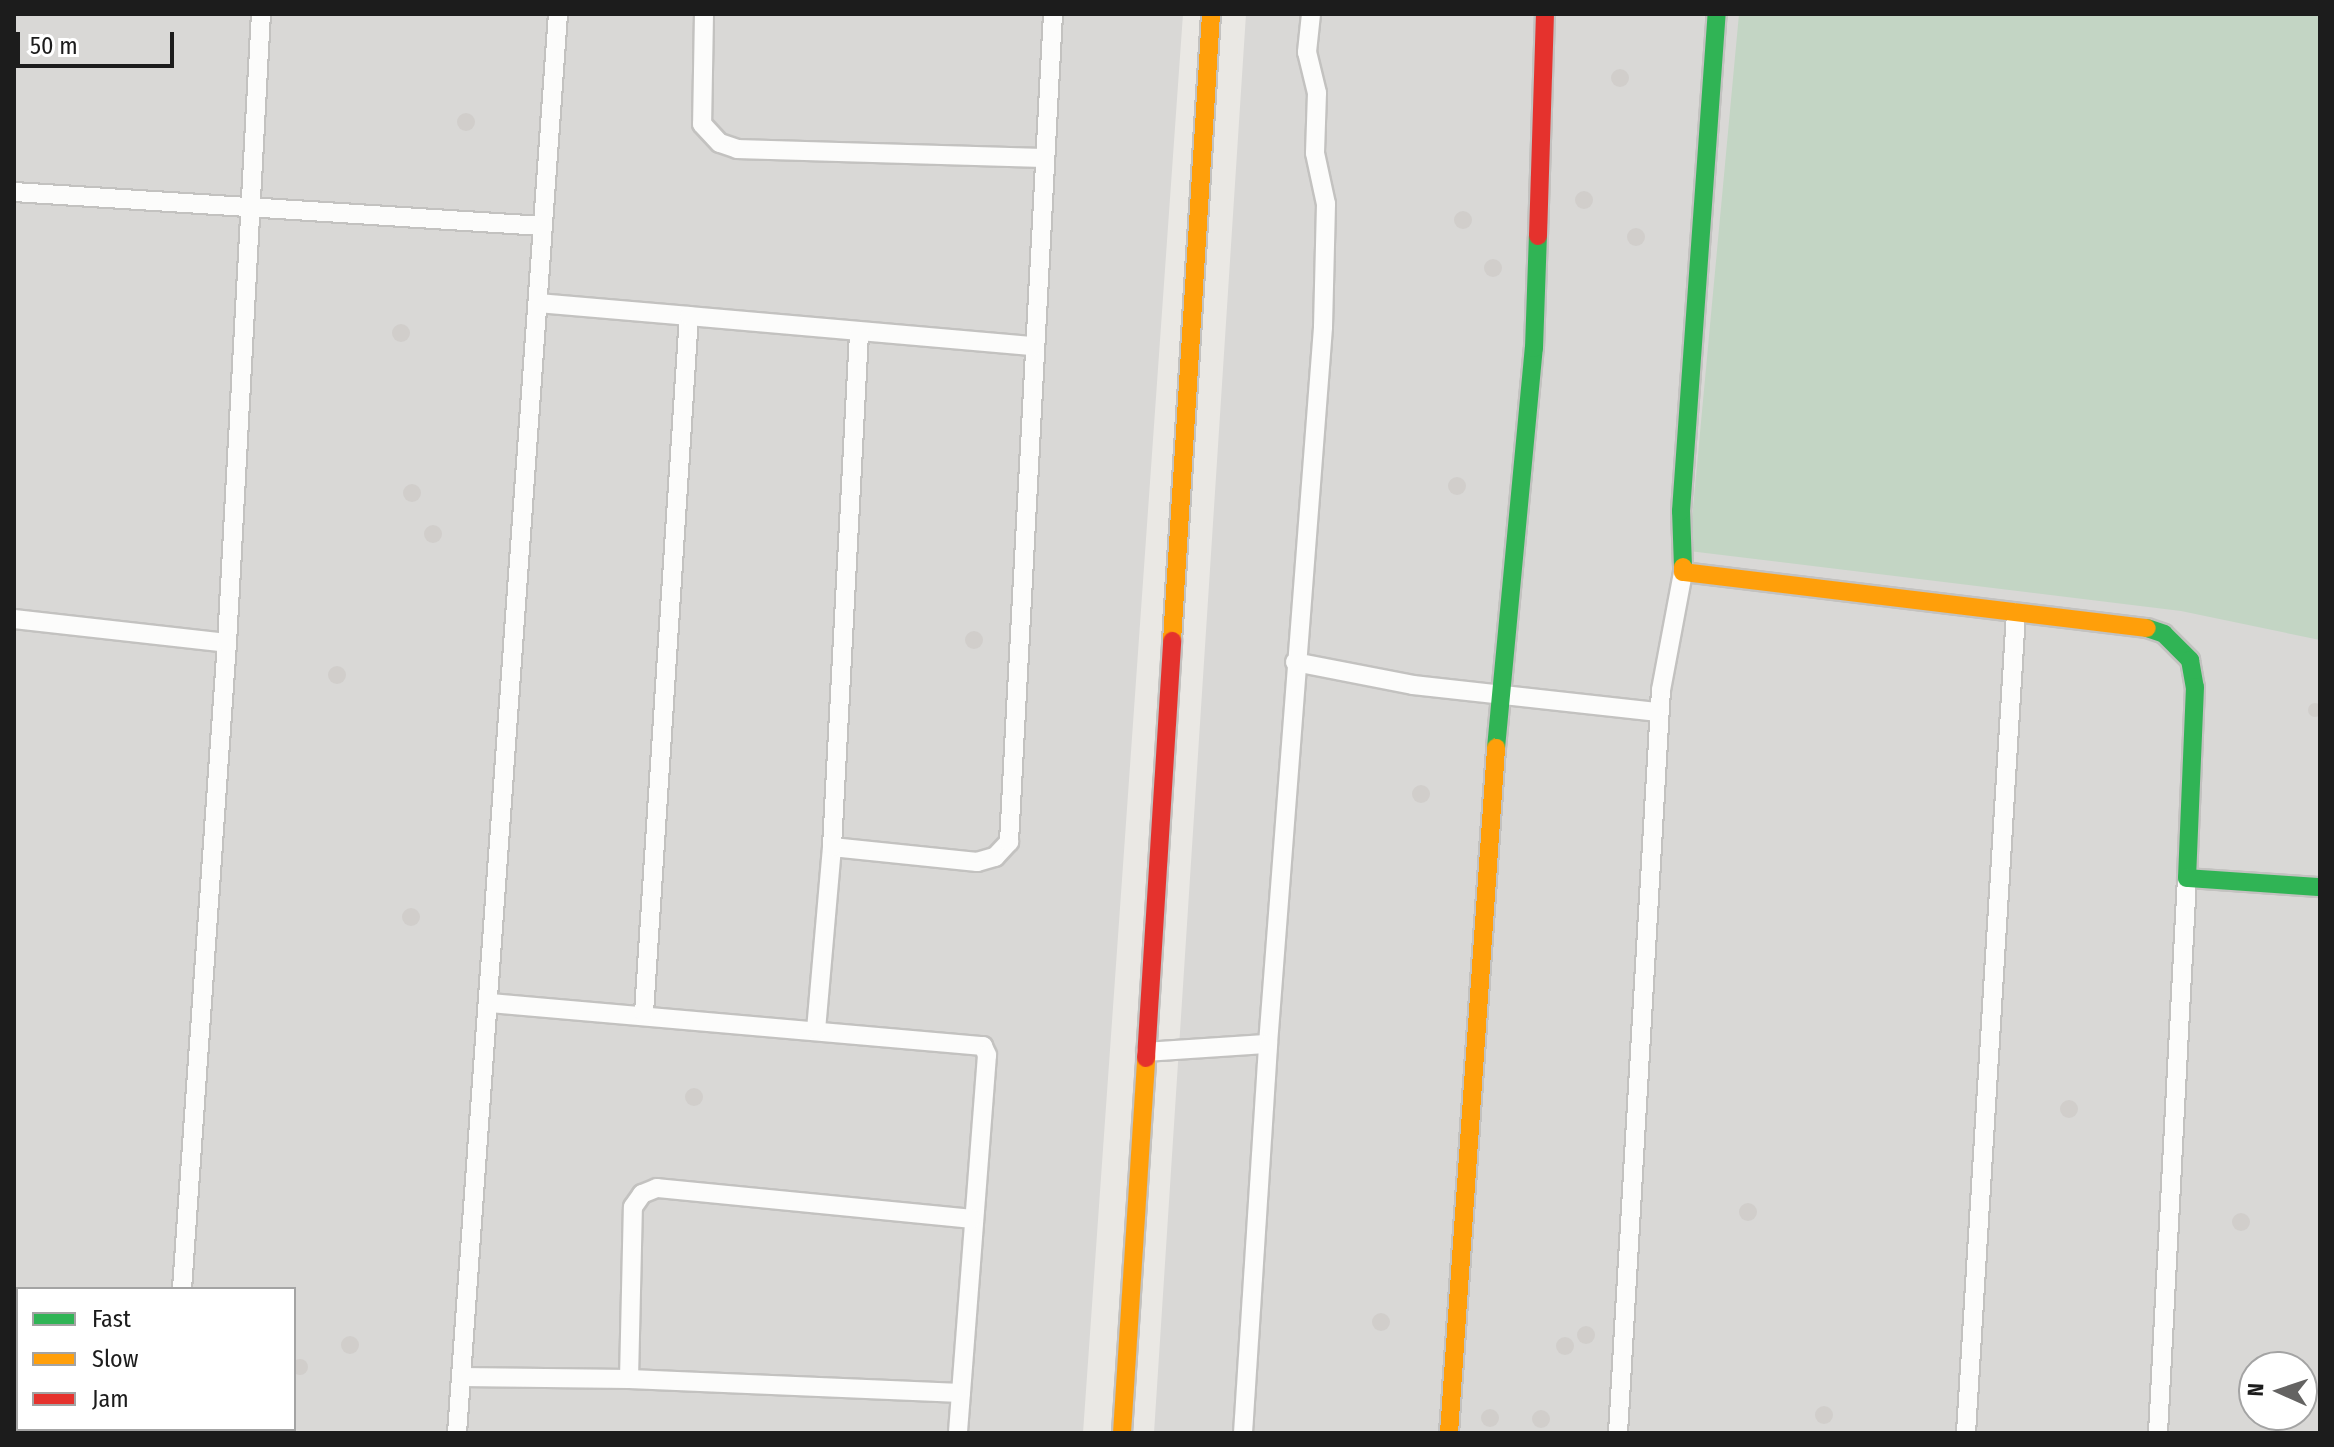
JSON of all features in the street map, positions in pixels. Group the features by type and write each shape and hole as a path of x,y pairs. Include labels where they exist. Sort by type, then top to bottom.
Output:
{"street":[{"path":"182,1287 227,643 248,209 261,14"},
{"path":"457,1433 558,14"},
{"path":"704,14 702,124 720,143 737,149 1043,158"},
{"path":"832,847 977,862 995,857 1009,842 1053,14"},
{"path":"1122,1433 1211,14"},
{"path":"1243,1433 1325,250 1326,204 1315,153 1317,93 1307,52 1311,14"},
{"path":"1449,1433 1500,696 1534,348 1545,14"},
{"path":"1618,1433 1659,712 1683,572 1681,511 1717,14"},
{"path":"14,192 542,226"},
{"path":"538,303 1034,346"},
{"path":"644,1013 689,316"},
{"path":"816,1030 832,847 859,333"},
{"path":"1683,572 2016,613 2135,623 2164,634 2190,660 2195,687 2158,1433"},
{"path":"1966,1433 2016,613"},
{"path":"14,619 227,643"},
{"path":"1295,662 1413,685 1659,712"},
{"path":"2187,878 2320,887"},
{"path":"490,1003 644,1013 983,1046 987,1055 971,1219 958,1433"},
{"path":"1146,1052 1268,1044"},
{"path":"629,1379 633,1207 648,1191 971,1219"},
{"path":"461,1377 629,1379 961,1393"}],"shaded area":[{"path":"14,14 1183,14 1083,1433 14,1433"},
{"path":"1246,14 2320,14 2320,1433 1154,1433"}],"green space":[{"path":"1739,14 2320,14 2320,640 2181,611 1689,551"}],"building":[{"path":"1620,69 1629,78 1620,87 1611,78"},
{"path":"466,113 475,122 466,131 457,122"},
{"path":"1584,191 1593,200 1584,209 1575,200"},
{"path":"1463,211 1472,220 1463,229 1454,220"},
{"path":"1636,228 1645,237 1636,246 1627,237"},
{"path":"1493,259 1502,268 1493,277 1484,268"},
{"path":"401,324 410,333 401,342 392,333"},
{"path":"1457,477 1466,486 1457,495 1448,486"},
{"path":"412,484 421,493 412,502 403,493"},
{"path":"433,525 442,534 433,543 424,534"},
{"path":"974,631 983,640 974,649 965,640"},
{"path":"337,666 346,675 337,684 328,675"},
{"path":"2315,703 2322,710 2315,717 2308,710"},
{"path":"1421,785 1430,794 1421,803 1412,794"},
{"path":"411,908 420,917 411,926 402,917"},
{"path":"694,1088 703,1097 694,1106 685,1097"},
{"path":"2069,1100 2078,1109 2069,1118 2060,1109"},
{"path":"1748,1203 1757,1212 1748,1221 1739,1212"},
{"path":"2241,1213 2250,1222 2241,1231 2232,1222"},
{"path":"1381,1313 1390,1322 1381,1331 1372,1322"},
{"path":"1586,1326 1595,1335 1586,1344 1577,1335"},
{"path":"350,1336 359,1345 350,1354 341,1345"},
{"path":"1565,1337 1574,1346 1565,1355 1556,1346"},
{"path":"303,1359 308,1364 306,1373 296,1374 296,1360"},
{"path":"1824,1406 1833,1415 1824,1424 1815,1415"},
{"path":"1490,1409 1499,1418 1490,1427 1481,1418"},
{"path":"1541,1410 1550,1419 1541,1428 1532,1419"}],"traffic: fast":[{"path":"1683,567 1681,511 1717,14"},
{"path":"1496,748 1534,348 1538,236"},
{"path":"2147,628 2164,634 2190,660 2195,687 2187,878 2320,887"}],"traffic: slow":[{"path":"1172,641 1211,14"},
{"path":"1683,567 1683,572 2147,628"},
{"path":"1449,1433 1496,748"},
{"path":"1122,1433 1146,1058"}],"traffic: jam":[{"path":"1538,236 1545,14"},
{"path":"1146,1058 1172,641"}]}
